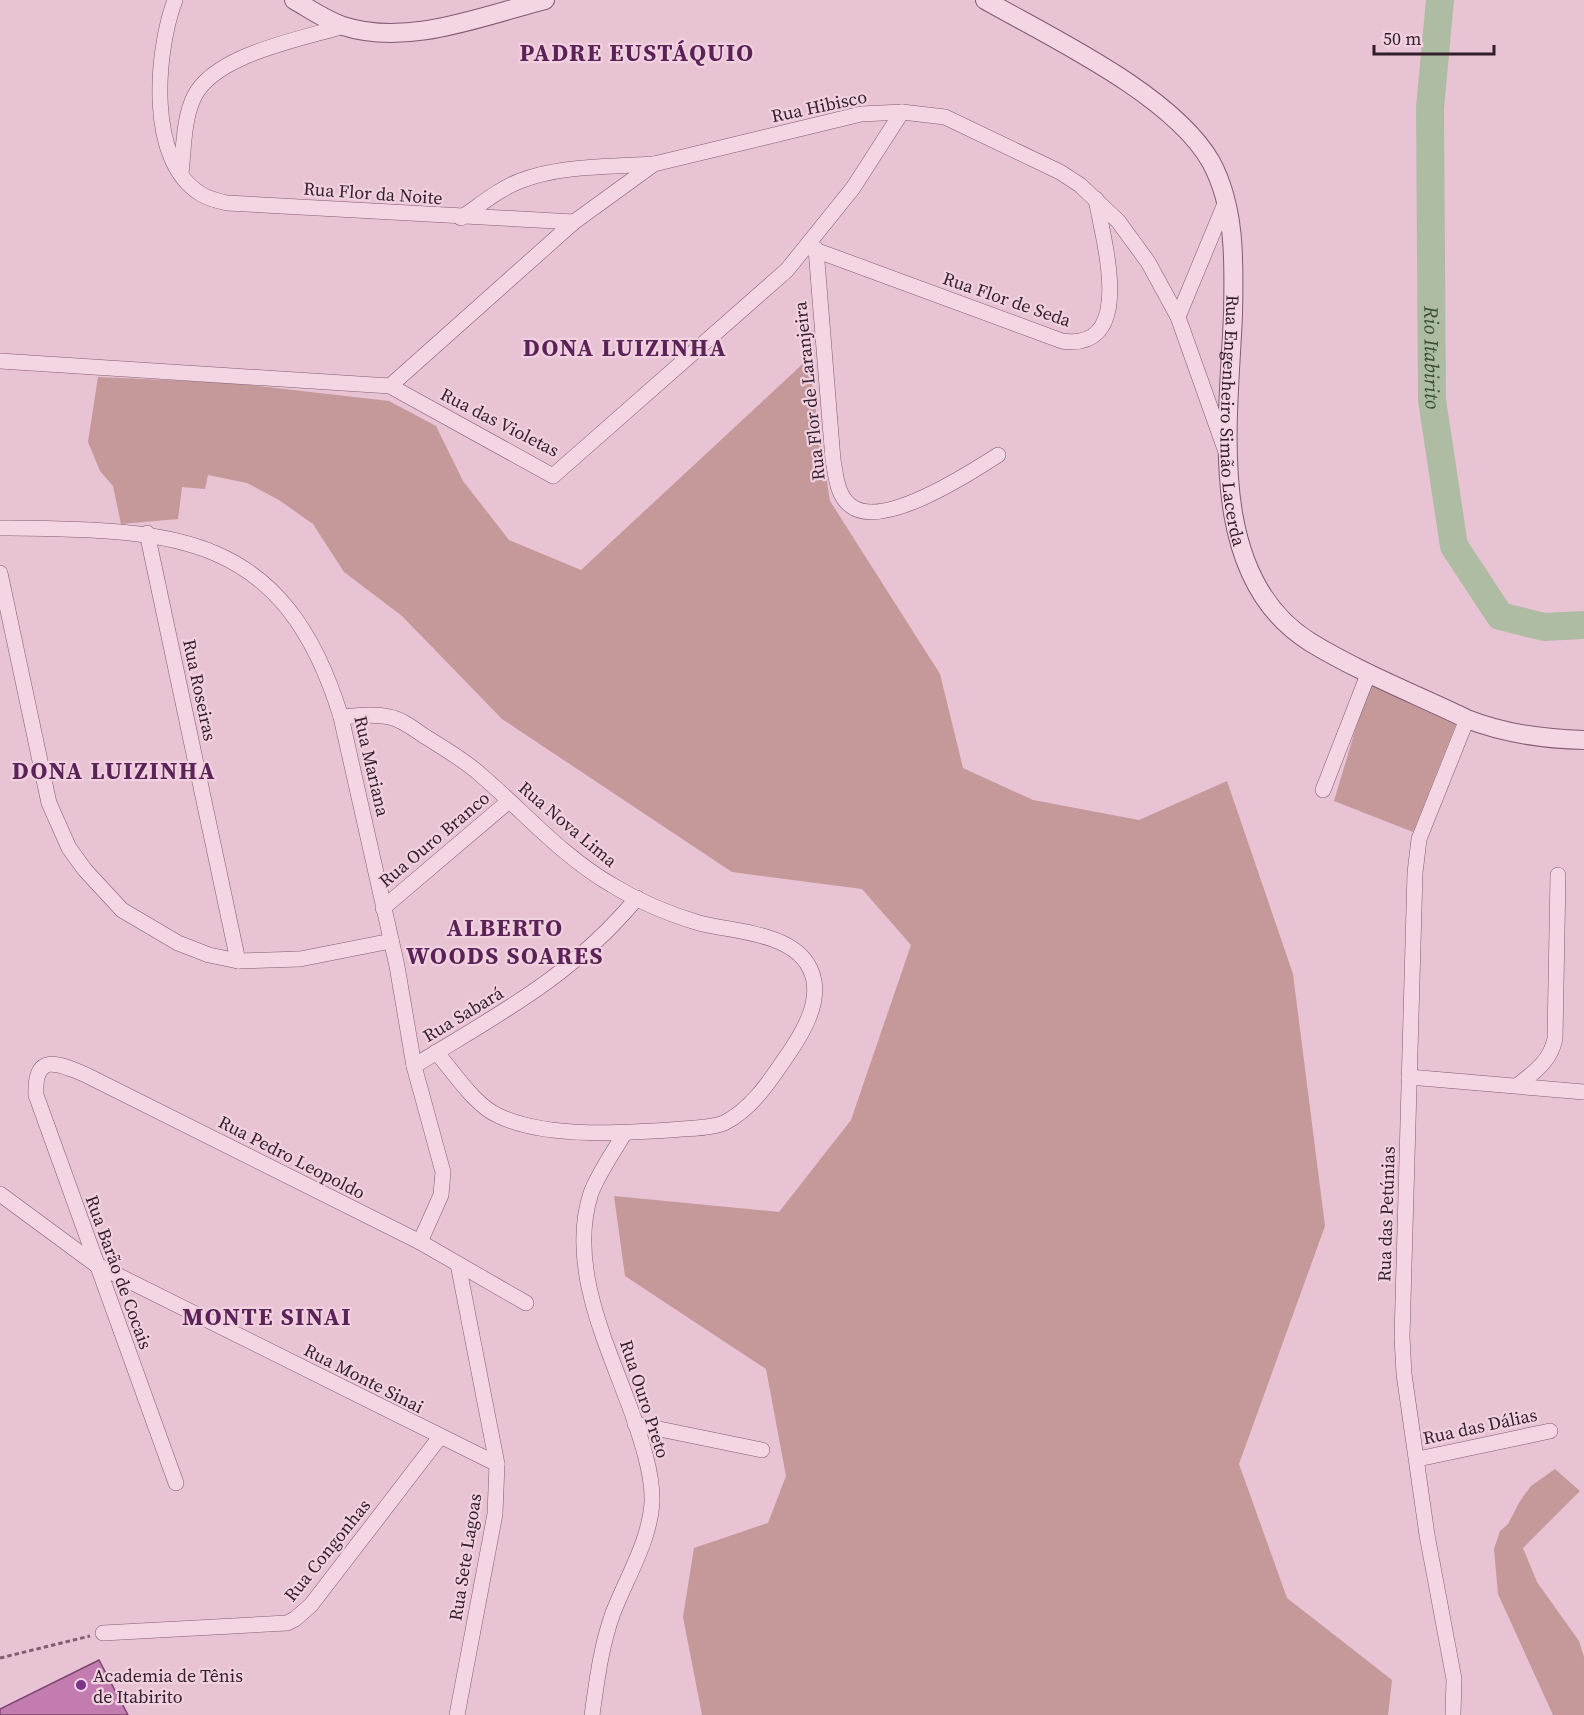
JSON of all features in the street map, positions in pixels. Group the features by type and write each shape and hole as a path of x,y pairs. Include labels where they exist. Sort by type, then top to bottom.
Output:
{"street":[{"name":"Rua Flor da Noite","path":"175,0 167,20 159,88 164,142 181,174 201,194 227,203 461,218 574,222"},
{"path":"294,0 326,19 344,26 385,33 422,30 545,0"},
{"path":"323,0 326,19"},
{"name":"Rua Engenheiro Simão Lacerda","path":"985,0 1131,85 1175,119 1196,140 1211,162 1226,201 1234,272 1228,459 1232,517 1246,561 1260,589 1280,616 1308,641 1467,719 1494,729 1547,740 1584,740"},
{"path":"181,174 188,117 200,86 231,64 256,53 344,26"},
{"name":"Rua Hibisco","path":"390,386 574,222 654,164 861,114 902,112 945,117 1060,172 1096,199 1118,221 1148,262 1178,317 1228,459"},
{"name":"Rua das Violetas","path":"0,361 390,386 553,476 811,248 902,112"},
{"path":"461,218 504,189 536,176 556,172 654,164"},
{"name":"Rua Flor de Seda","path":"811,248 1062,341 1082,342 1094,337 1101,330 1109,312 1108,267 1096,199"},
{"path":"1178,317 1226,201"},
{"name":"Rua Flor de Laranjeira","path":"811,248 833,460 838,488 844,499 861,511 891,510 938,490 998,455"},
{"name":"Rua Mariana","path":"0,528 94,529 147,534 185,541 222,555 269,588 300,622 329,678 341,717 391,941 414,1066 444,1184 420,1242"},
{"name":"Rua Roseiras","path":"147,534 238,961"},
{"path":"0,573 49,803 69,848 85,870 122,910 146,926 209,955 238,961 300,959 391,941"},
{"path":"1323,790 1369,672"},
{"name":"Rua Nova Lima","path":"341,717 376,716 400,721 480,774 571,855 611,885 700,923 764,936 790,947 810,968 815,990 809,1017 771,1080 751,1103 721,1124 624,1134"},
{"name":"Rua das Petúnias","path":"1453,1715 1454,1679 1427,1534 1404,1374 1402,1337 1415,873 1419,839 1467,719"},
{"name":"Rua Ouro Branco","path":"383,908 509,801"},
{"path":"1518,1085 1541,1067 1551,1053 1555,1039 1558,875"},
{"name":"Rua Sabará","path":"414,1066 519,1003 564,972 620,919 637,898"},
{"path":"436,1052 480,1103 497,1116 558,1130 624,1134"},
{"name":"Rua Pedro Leopoldo","path":"38,1073 46,1065 56,1063 64,1065 420,1242 526,1303"},
{"name":"Rua Barão de Cocais","path":"38,1073 36,1095 95,1264 176,1483"},
{"path":"1409,1077 1584,1092"},
{"name":"Rua Ouro Preto","path":"592,1715 599,1660 613,1615 644,1539 652,1501 648,1473 635,1424 597,1316 585,1258 585,1227 591,1194 624,1134"},
{"name":"Rua Monte Sinai","path":"0,1194 95,1264 496,1464"},
{"name":"Rua Sete Lagoas","path":"457,1715 495,1514 496,1464 458,1264"},
{"path":"635,1424 762,1450"},
{"name":"Rua das Dálias","path":"1418,1459 1550,1431"},
{"name":"Rua Congonhas","path":"103,1633 287,1623 295,1619 311,1605 440,1437"}],"path":[{"path":"0,1658 103,1633"}],"shaded area":[{"path":"808,359 830,501 940,674 963,768 1033,800 1139,820 1227,781 1293,974 1325,1226 1239,1464 1287,1598 1392,1680 1388,1715 702,1715 683,1617 694,1548 768,1523 786,1476 766,1369 625,1276 614,1196 779,1212 851,1120 911,945 862,889 732,872 502,719 402,616 344,572 313,524 279,500 247,483 208,475 205,489 182,487 178,519 121,524 113,486 100,471 88,442 98,377 232,383 389,401 436,426 463,481 509,540 581,570"},
{"path":"1369,684 1456,724 1413,832 1334,801"},
{"path":"1555,1469 1580,1491 1523,1548 1537,1582 1579,1641 1584,1657 1584,1715 1553,1715 1498,1594 1494,1549 1500,1531 1508,1524 1531,1486"}],"building":[{"name":"Academia de Tênis de Itabirito","path":"99,1660 128,1715 0,1715 0,1709"}],"waterway":[{"name":"Rio Itabirito","path":"1440,0 1430,108 1432,400 1454,546 1500,616 1544,627 1584,625"}],"place":[{"name":"Academia de Tênis de Itabirito","path":"81,1685"}],"district":[{"name":"PADRE EUSTÁQUIO","path":"637,52"},
{"name":"DONA LUIZINHA","path":"625,347"},
{"name":"DONA LUIZINHA","path":"114,770"},
{"name":"ALBERTO WOODS SOARES","path":"505,941"},
{"name":"MONTE SINAI","path":"267,1316"}]}
